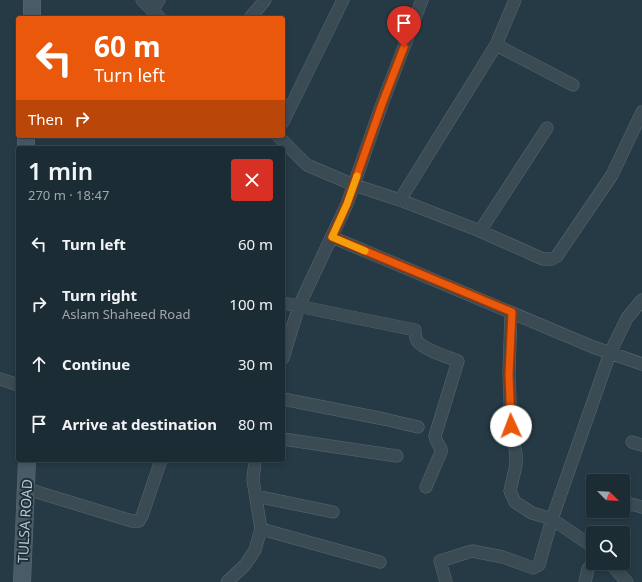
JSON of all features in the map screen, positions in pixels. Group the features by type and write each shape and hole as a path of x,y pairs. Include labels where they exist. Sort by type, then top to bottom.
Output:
{"main road":[{"name":"TULSA ROAD","path":"22,582 27,462"}],"street":[{"path":"142,0 157,9"},
{"path":"252,16 265,0"},
{"path":"285,118 343,0"},
{"path":"285,352 299,306 347,204 382,104 422,0"},
{"path":"400,200 496,45 515,0"},
{"path":"496,45 573,85"},
{"path":"280,138 307,165 354,185 400,200 480,230 543,259 557,256 612,175 642,112"},
{"path":"480,230 547,128"},
{"path":"332,237 610,353 642,364"},
{"path":"446,582 440,561 472,551 503,557 533,568 539,565 552,519 610,353 627,318 642,300"},
{"path":"285,303 415,330 418,343 458,361 435,436 441,449 426,488"},
{"path":"512,312 509,374 511,426 516,454 516,465 510,491 514,502 532,513 552,519 586,542"},
{"path":"0,379 16,384"},
{"path":"285,399 418,427"},
{"path":"285,439 397,456"},
{"path":"27,488 132,521 139,521 160,462"},
{"path":"227,582 245,565 255,550 261,529 253,480 255,462"},
{"path":"256,496 333,512"},
{"path":"630,504 642,507"},
{"path":"261,529 380,562"},
{"path":"585,582 588,570"},
{"path":"616,570 627,582"}],"slow traffic":[{"path":"357,176 347,204 332,237 365,251"}],"route":[{"path":"404,47 382,104 347,204 332,237 512,312 509,374 511,426"}]}
